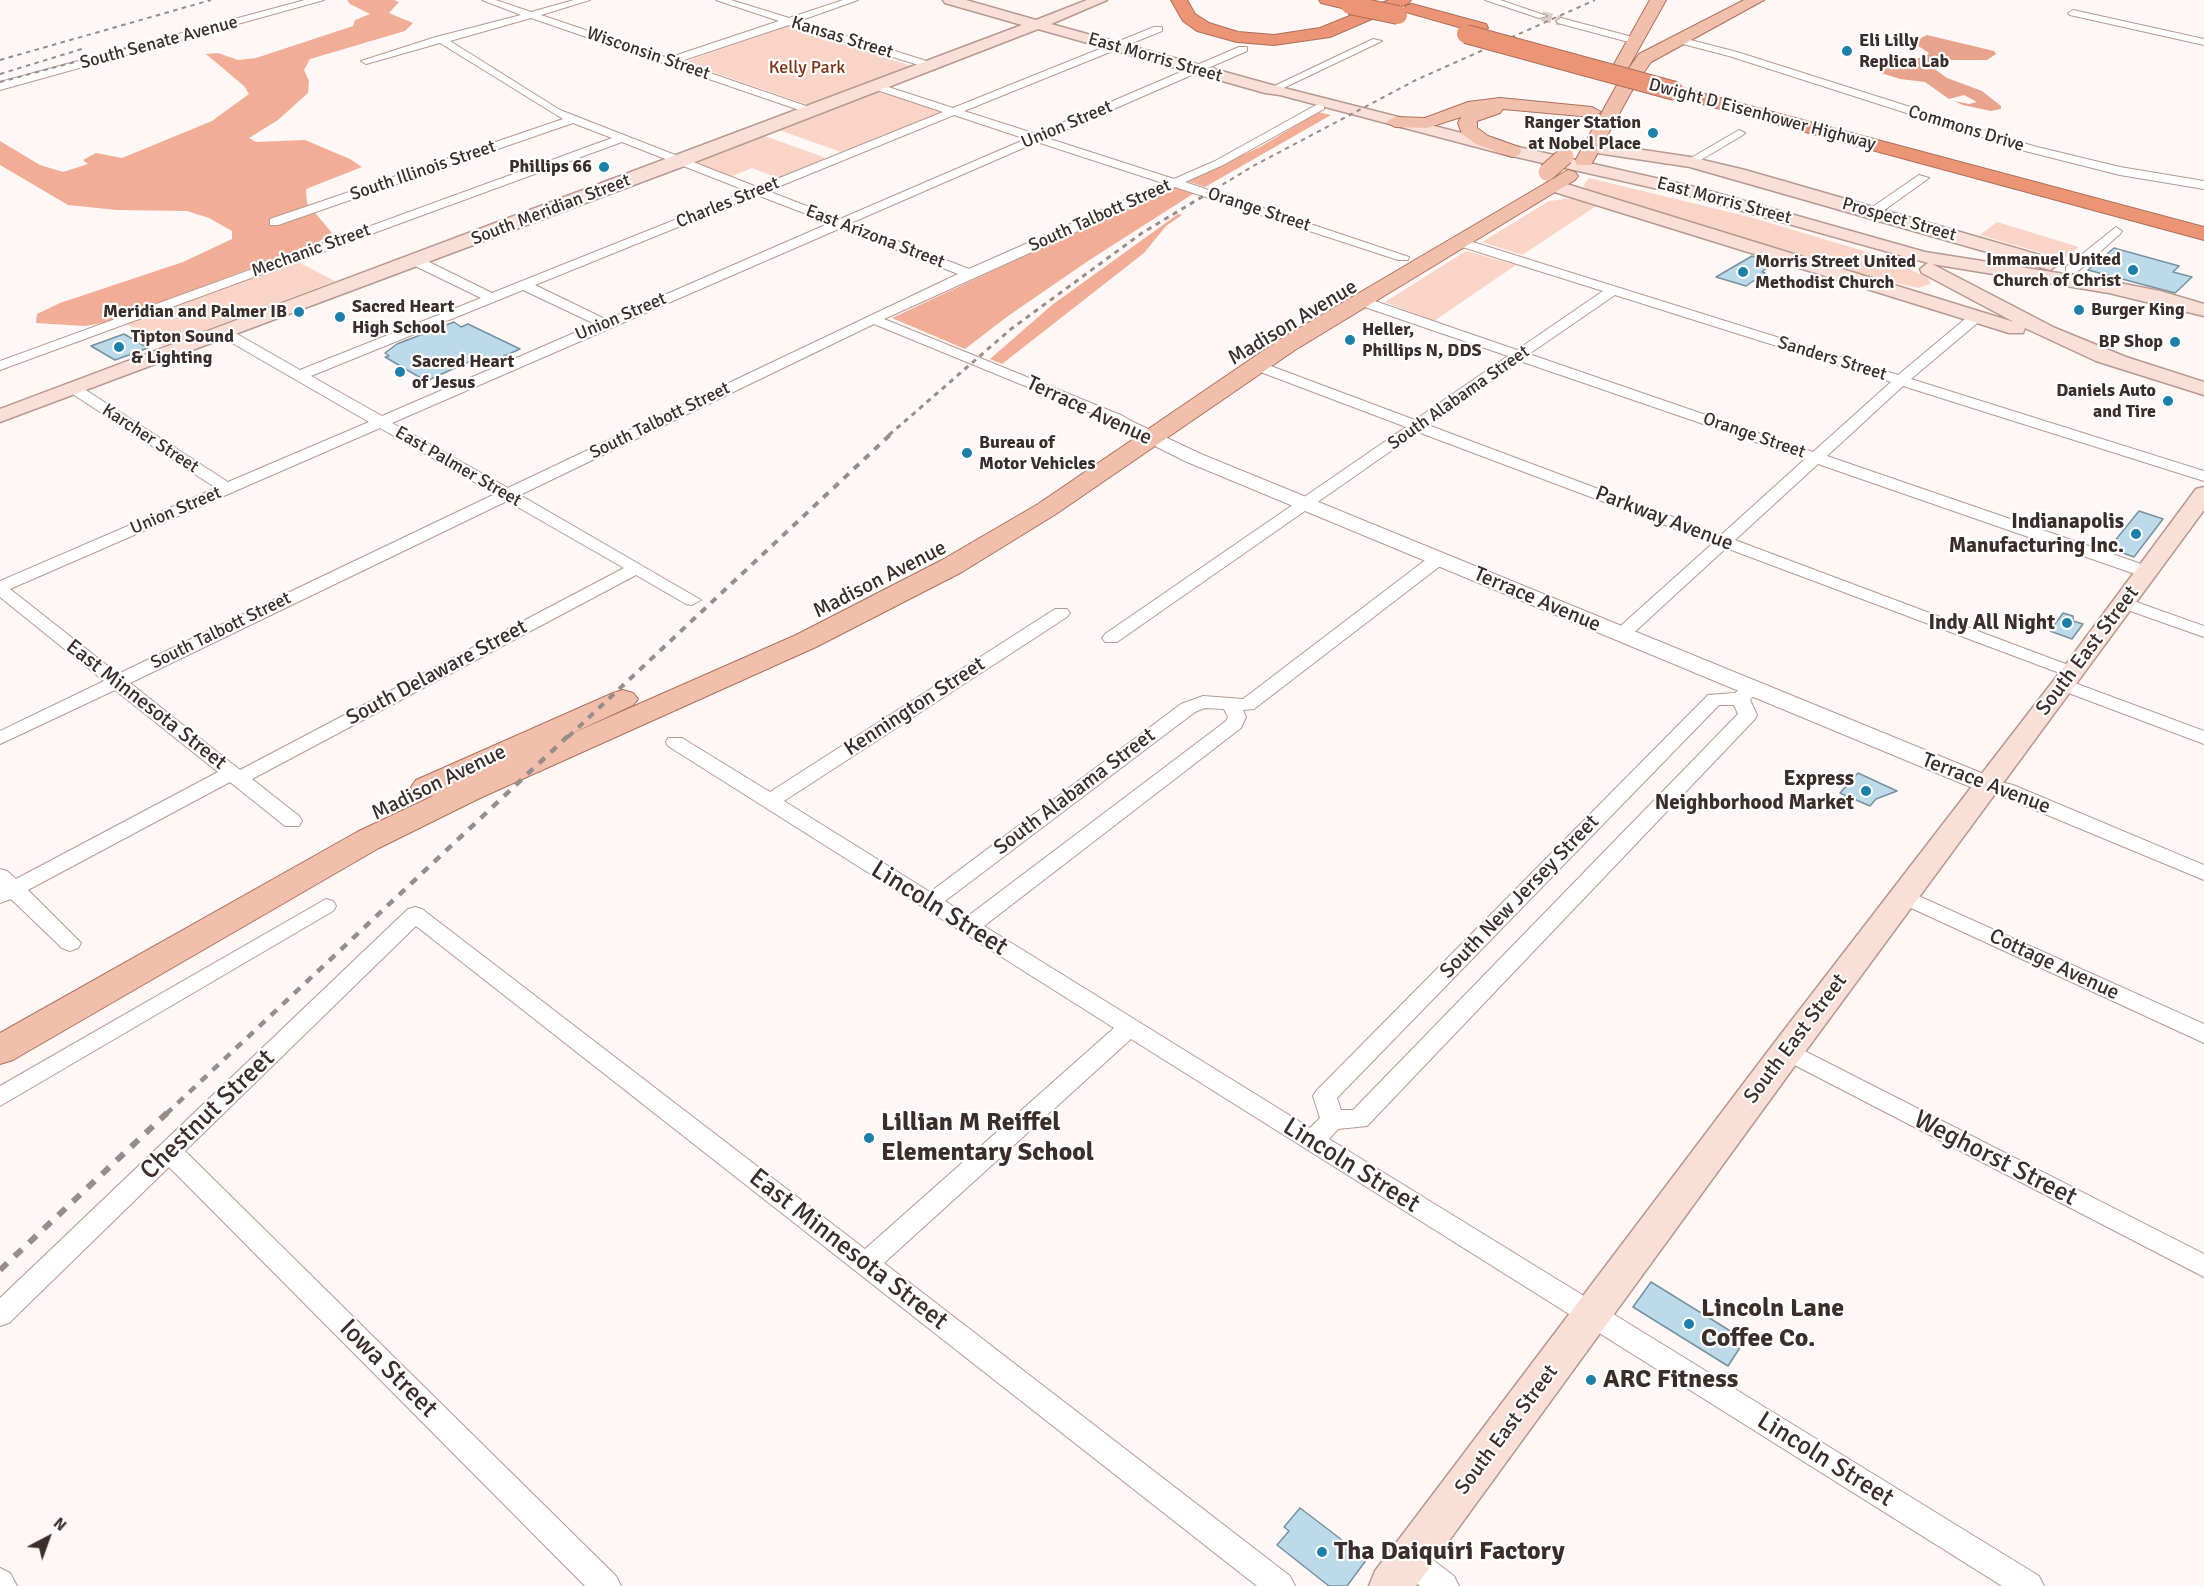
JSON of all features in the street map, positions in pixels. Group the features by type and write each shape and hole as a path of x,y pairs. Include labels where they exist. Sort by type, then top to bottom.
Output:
{"highway":[{"path":"1179,0 1189,17 1203,27 1228,36 1261,40 1291,39 1324,33 1401,6"},
{"path":"1328,0 1401,6"},
{"name":"Dwight D Eisenhower Highway","path":"1377,0 1678,83 2204,234"},
{"path":"1201,5 1198,11 1200,18 1214,27 1243,34 1275,36 1321,30 1401,6"},
{"path":"1471,8 1480,28"},
{"path":"1532,34 1678,83"},
{"name":"Dwight D Eisenhower Highway","path":"1678,83 1750,99 2204,221"}],"main road":[{"name":"East Morris Street","path":"950,0 1271,90 1512,151 1689,191 1911,254 1977,268 2109,287 2178,303"},
{"name":"South Meridian Street","path":"0,416 681,161 808,110 1039,25 1100,0"},
{"name":"Madison Avenue","path":"0,1050 368,840 469,791 806,641 909,589 1047,509 1140,433 1194,384 1403,257 1568,166 1591,115 1658,0"},
{"path":"1682,38 1756,0"},
{"name":"Madison Avenue","path":"0,1026 408,796 763,638 876,584 1140,433 1460,242 1568,166 1645,58 1682,38"},
{"name":"East Morris Street","path":"1271,90 1272,93 1431,138 1723,206 1889,255 1929,269 2048,332 2121,363"},
{"path":"1395,122 1433,122 1474,106 1500,103 1591,115"},
{"path":"1512,151 1475,137 1467,126 1469,118 1484,111 1511,108 1591,115"},
{"name":"Prospect Street","path":"1568,166 1690,162 1739,174 2204,310"},
{"name":"East Morris Street","path":"1568,166 1888,289 2204,389"},
{"path":"1911,254 1941,257 1955,253 1958,247 1956,243 1940,233"},
{"path":"1888,289 1920,293 1937,291 1944,286 1941,280 1933,275 1889,255"},
{"name":"South East Street","path":"1390,1586 1903,896 2069,679 2202,495"}],"street":[{"name":"South Senate Avenue","path":"0,86 318,0"},
{"name":"Wisconsin Street","path":"487,0 808,110"},
{"path":"366,61 585,0"},
{"name":"Kansas Street","path":"721,0 929,65"},
{"path":"670,61 853,0"},
{"path":"1490,0 1504,7 1542,16"},
{"path":"2073,13 2204,42"},
{"path":"1561,21 1636,41"},
{"name":"Charles Street","path":"298,376 1158,29"},
{"name":"Commons Drive","path":"1682,38 2014,145 2120,171 2204,185"},
{"name":"East Arizona Street","path":"440,39 552,110 970,274"},
{"path":"1271,90 1377,41"},
{"name":"Union Street","path":"0,588 1243,49"},
{"name":"Orange Street","path":"875,86 1403,257"},
{"name":"South Talbott Street","path":"0,738 873,319 1219,163 1320,107"},
{"name":"South Illinois Street","path":"274,222 573,119"},
{"path":"1690,162 1740,133"},
{"name":"Mechanic Street","path":"0,366 622,138"},
{"path":"1872,213 1923,178"},
{"path":"2071,270 2116,231"},
{"name":"Sanders Street","path":"1460,242 1901,381 2202,495"},
{"path":"416,261 492,298"},
{"path":"524,285 605,324"},
{"name":"South Alabama Street","path":"1304,503 1613,290"},
{"name":"Orange Street","path":"1361,301 2147,572"},
{"path":"1621,635 1901,381 1976,317"},
{"name":"Terrace Avenue","path":"873,319 1118,419 1140,433 1621,635 1746,694 2016,795 2204,873"},
{"name":"East Palmer Street","path":"225,333 692,600"},
{"name":"Parkway Avenue","path":"1255,365 1725,542 2069,679 2204,738"},
{"name":"Karcher Street","path":"73,388 228,489"},
{"path":"1111,638 1304,503"},
{"name":"South Alabama Street","path":"929,903 1188,708 1203,702 1247,705 1438,559"},
{"name":"South Delaware Street","path":"4,887 235,776 636,568"},
{"name":"East Minnesota Street","path":"0,588 292,821"},
{"path":"2125,603 2204,632"},
{"name":"Kennington Street","path":"769,802 1061,613"},
{"name":"South New Jersey Street","path":"1746,694 1748,715 1359,1119 1332,1120 1325,1096 1714,699 1746,694"},
{"name":"South Alabama Street","path":"968,927 1234,724 1237,717 1230,703"},
{"name":"Lincoln Street","path":"675,742 1591,1316 2029,1586"},
{"path":"4,887 70,944"},
{"name":"Cottage Avenue","path":"1903,896 2204,1034"},
{"path":"0,1097 326,906"},
{"name":"East Minnesota Street","path":"415,914 1280,1586"},
{"name":"Chestnut Street","path":"0,1315 415,914"},
{"path":"866,1264 1130,1028"},
{"name":"Weghorst Street","path":"1787,1051 2204,1266"},
{"path":"1313,1141 1332,1120"},
{"name":"Iowa Street","path":"170,1152 606,1586"},
{"path":"1410,1560 1444,1586"}],"green space":[{"name":"Kelly Park","path":"788,26 911,66 808,105 684,62"},
{"path":"880,91 942,112 841,152 779,130"},
{"path":"762,135 826,158 778,178 752,168 730,177 693,163"},
{"path":"1589,178 1750,217 1887,258 1928,278 1931,284 1918,288 1856,274 1585,190 1584,184"},
{"path":"1574,198 1598,205 1522,255 1482,242 1549,201"},
{"path":"1997,222 2079,247 2063,259 1980,235"},
{"path":"1466,251 1516,265 1434,321 1385,302"},
{"path":"294,260 335,281 163,346 123,322"}],"shaded area":[{"path":"347,0 394,0 399,2 389,13 413,23 405,31 310,59 304,70 309,81 308,93 278,120 249,138 256,142 305,140 350,159 362,167 306,189 307,203 332,233 315,244 109,322 85,326 36,323 37,314 60,303 183,262 232,239 232,231 209,218 187,211 117,210 68,205 0,165 0,141 40,165 63,172 88,164 83,160 96,153 122,158 212,121 249,94 244,86 206,54 218,53 238,60 256,58 353,26 355,20 370,14 350,4"},
{"path":"1927,35 1994,51 1996,54 1987,60 1947,60 1935,62 1932,67 1947,78 1982,91 2001,106 2001,109 1991,111 1963,105 1954,101 1969,104 1977,102 1964,95 1949,99 1925,82 1900,79 1878,72 1877,68 1890,61 1926,57 1929,53 1912,42"},
{"path":"1318,112 1331,115 1205,187 1187,181 1262,146"},
{"path":"1176,185 1196,192 1091,259 1008,316 965,349 892,318"},
{"path":"1178,214 1182,215 1166,226 1144,253 1002,364 990,359 1052,305"}],"building":[{"name":"Immanuel United Church of Christ","path":"2114,248 2179,266 2173,272 2192,277 2175,293 2088,270"},
{"name":"Morris Street United Methodist Church","path":"1752,256 1773,263 1762,272 1765,273 1746,286 1716,277"},
{"path":"454,322 461,327 468,324 520,349 484,365 473,360 426,381 385,357 389,356 385,353 397,344"},
{"name":"Tipton Sound & Lighting","path":"124,334 148,348 115,360 91,346"},
{"name":"Indianapolis Manufacturing Inc.","path":"2139,511 2163,519 2134,557 2109,548"},
{"name":"Indy All Night","path":"2063,613 2073,616 2073,621 2083,624 2072,639 2050,631"},
{"name":"Express Neighborhood Market","path":"1858,773 1897,791 1876,799 1870,806 1840,793"},
{"name":"Lincoln Lane Coffee Co.","path":"1651,1282 1745,1340 1728,1366 1633,1307"},
{"name":"Tha Daiquiri Factory","path":"1300,1508 1367,1559 1347,1586 1329,1586 1277,1545 1289,1531 1284,1527"}],"tunnel":[{"path":"1542,16 1561,21"}],"railway":[{"path":"0,60 211,0"},
{"path":"1207,194 1255,165 1416,80 1595,0"},
{"path":"0,82 131,47"},
{"path":"0,74 85,48"},
{"path":"889,435 1011,329 1142,233 1210,192"},
{"path":"568,737 891,434"},
{"path":"166,1114 569,735"},
{"path":"0,1270 167,1113"}],"place":[{"name":"Eli Lilly Replica Lab","path":"1847,51"},
{"name":"Ranger Station at Nobel Place","path":"1653,133"},
{"name":"Phillips 66","path":"604,167"},
{"name":"Immanuel United Church of Christ","path":"2133,270"},
{"name":"Morris Street United Methodist Church","path":"1743,272"},
{"name":"Burger King","path":"2079,310"},
{"name":"Meridian and Palmer IB","path":"299,312"},
{"name":"Sacred Heart High School","path":"340,317"},
{"name":"Heller, Phillips N, DDS","path":"1350,340"},
{"name":"BP Shop","path":"2175,342"},
{"name":"Tipton Sound & Lighting","path":"119,347"},
{"name":"Sacred Heart of Jesus","path":"400,372"},
{"name":"Daniels Auto and Tire","path":"2168,401"},
{"name":"Bureau of Motor Vehicles","path":"967,453"},
{"name":"Indianapolis Manufacturing Inc.","path":"2136,534"},
{"name":"Indy All Night","path":"2067,623"},
{"name":"Express Neighborhood Market","path":"1866,791"},
{"name":"Lillian M Reiffel Elementary School","path":"869,1138"},
{"name":"Lincoln Lane Coffee Co.","path":"1689,1324"},
{"name":"ARC Fitness","path":"1591,1380"},
{"name":"Tha Daiquiri Factory","path":"1322,1552"}]}
